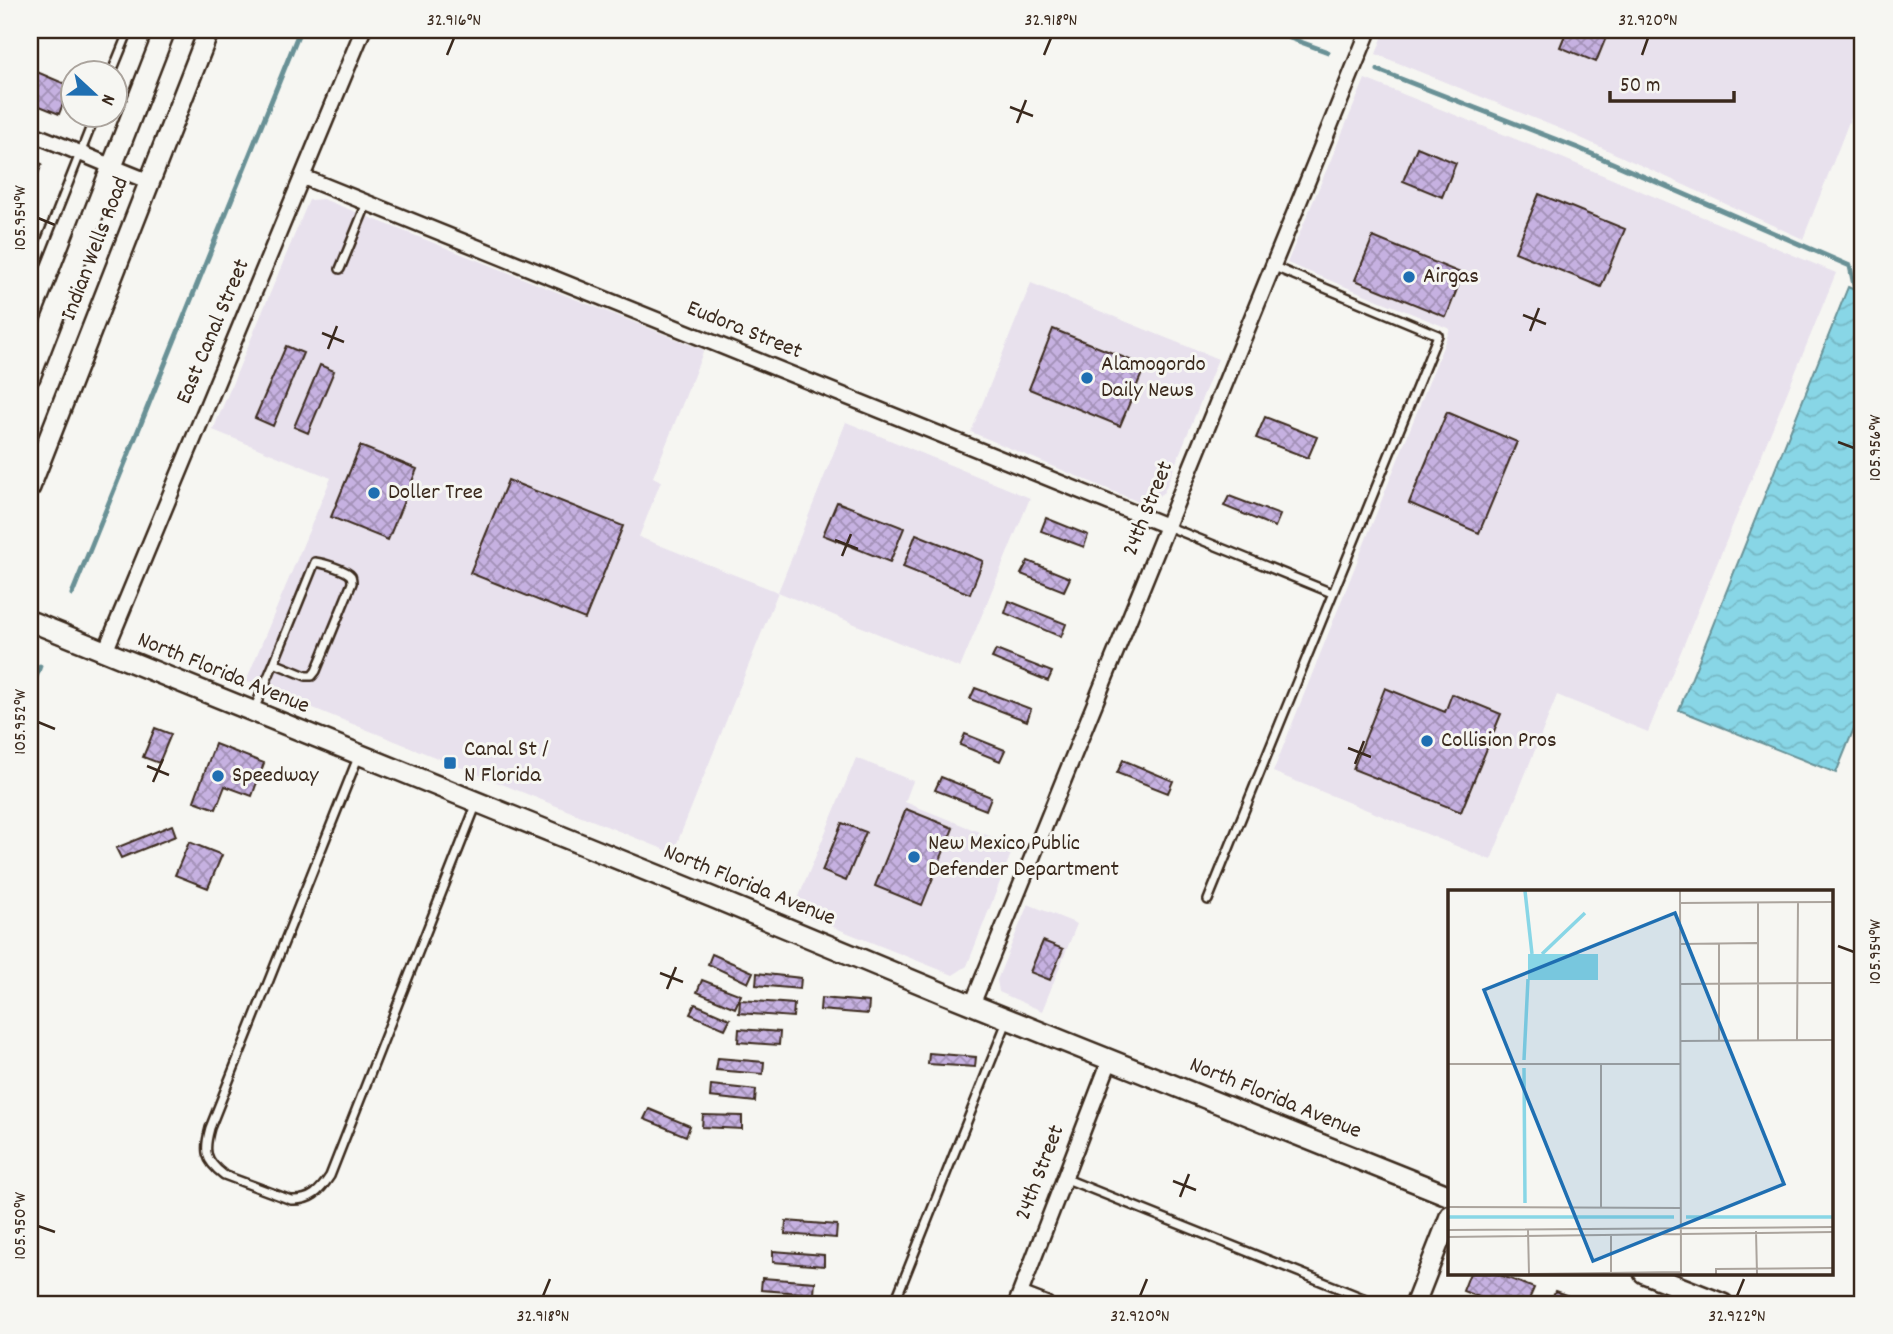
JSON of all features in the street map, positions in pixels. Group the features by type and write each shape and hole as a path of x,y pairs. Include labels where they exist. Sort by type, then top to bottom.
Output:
{"main road":[{"name":"Indian Wells Road","path":"30,377 165,30"},
{"name":"Indian Wells Road","path":"30,487 209,30"},
{"name":"North Florida Avenue","path":"30,621 972,1005 1448,1195"},
{"path":"1646,1274 1696,1299 1723,1304"}],"street":[{"name":"East Canal Street","path":"106,652 363,30"},
{"name":"24th Street","path":"972,1005 1369,30"},
{"path":"30,133 148,181"},
{"name":"Eudora Street","path":"303,177 1167,526"},
{"name":"24th Street","path":"1018,1299 1110,1060"},
{"path":"1415,1304 1448,1220"},
{"path":"1018,1299 1046,1304"}],"lane":[{"path":"117,60 129,30"},
{"path":"30,280 89,130"},
{"path":"340,270 367,203"},
{"path":"1208,900 1438,335 1272,266"},
{"path":"1167,526 1332,593"},
{"path":"253,712 316,562 348,573 352,583 312,676 274,663"},
{"path":"359,755 210,1128 206,1144 207,1158 224,1175 291,1200 300,1200 311,1197 330,1175 477,802"},
{"path":"894,1304 1008,1019"},
{"path":"1063,1178 1378,1304"}],"shaded area":[{"path":"1282,30 1332,30 1327,36 1312,38"},
{"path":"1385,30 1863,30 1863,86 1803,239 1563,130 1376,54"},
{"path":"1365,79 1836,273 1648,732 1557,695 1491,860 1273,772 1450,329 1287,263"},
{"path":"323,199 704,350 653,477 661,481 639,537 778,592 673,853 246,681 331,478 213,430 309,200"},
{"path":"1031,283 1218,359 1164,492 1146,505 971,432"},
{"path":"846,422 1030,498 960,668 778,592"},
{"path":"856,758 913,781 905,802 1014,846 967,966 953,975 793,911"},
{"path":"1028,904 1077,924 1042,1011 999,992 997,980"}],"water":[{"path":"1848,287 1863,294 1863,706 1836,773 1679,710"}],"building":[{"path":"1567,30 1609,30 1596,62 1560,47"},
{"path":"37,72 60,82 59,114 30,102 30,91"},
{"path":"1417,147 1456,163 1442,197 1403,181"},
{"path":"30,159 42,164 30,194"},
{"path":"1539,194 1625,229 1601,287 1515,252"},
{"name":"Airgas","path":"1373,237 1463,274 1446,317 1355,280"},
{"name":"Alamogordo Daily News","path":"1053,329 1145,366 1120,426 1029,389"},
{"path":"286,346 303,353 273,426 255,418"},
{"path":"320,365 334,371 308,433 294,427"},
{"path":"1447,412 1517,442 1479,533 1409,503"},
{"path":"1265,417 1317,437 1308,458 1256,438"},
{"name":"Doller Tree","path":"360,446 417,469 388,540 331,517"},
{"path":"508,480 623,526 585,619 470,573"},
{"path":"1229,496 1280,515 1275,527 1224,506"},
{"path":"837,502 904,528 890,562 823,535"},
{"path":"1046,518 1088,535 1084,547 1041,531"},
{"path":"916,534 983,561 970,594 903,567"},
{"path":"1028,561 1070,578 1064,591 1021,574"},
{"path":"1009,601 1066,624 1061,637 1005,613"},
{"path":"996,650 1052,672 1048,681 992,658"},
{"path":"975,688 1031,709 1027,721 970,699"},
{"name":"Collision Pros","path":"1385,688 1445,712 1452,694 1501,714 1461,812 1353,769"},
{"path":"155,728 171,734 159,763 143,757"},
{"path":"965,734 1005,750 1000,761 960,745"},
{"path":"215,744 264,763 252,796 225,786 216,809 194,801"},
{"path":"1123,760 1173,781 1168,793 1117,773"},
{"path":"941,777 991,797 986,810 935,790"},
{"name":"New Mexico Public Defender Department","path":"906,809 953,828 922,905 875,886"},
{"path":"842,823 866,832 846,881 822,871"},
{"path":"172,825 176,836 121,858 116,848"},
{"path":"189,842 222,855 208,888 175,875"},
{"path":"1043,941 1063,949 1050,980 1030,972"},
{"path":"712,954 753,972 748,983 708,964"},
{"path":"757,973 801,978 800,989 756,985"},
{"path":"702,980 741,995 735,1008 697,992"},
{"path":"821,998 869,1002 868,1014 820,1010"},
{"path":"740,1000 794,1004 793,1017 739,1013"},
{"path":"695,1004 730,1019 725,1029 690,1014"},
{"path":"739,1029 780,1032 779,1045 738,1042"},
{"path":"929,1053 976,1057 975,1067 928,1064"},
{"path":"718,1058 764,1062 763,1074 716,1070"},
{"path":"711,1085 756,1090 755,1102 710,1097"},
{"path":"649,1109 690,1126 686,1136 644,1119"},
{"path":"703,1115 742,1116 742,1129 702,1127"},
{"path":"786,1221 837,1225 836,1238 785,1234"},
{"path":"773,1251 824,1255 824,1266 773,1262"},
{"path":"1470,1274 1498,1274 1534,1288 1527,1304 1497,1304 1463,1291"},
{"path":"762,1278 815,1282 814,1294 761,1290"},
{"path":"1555,1291 1590,1304 1550,1304"}],"waterway":[{"path":"72,594 300,30"},
{"path":"1268,30 1328,52"},
{"path":"1378,70 1578,148 1850,266 1855,290"},
{"path":"30,694 40,666"}],"place":[{"name":"Airgas","path":"1409,277"},
{"name":"Alamogordo Daily News","path":"1087,378"},
{"name":"Doller Tree","path":"374,493"},
{"name":"Collision Pros","path":"1427,741"},
{"name":"Canal St / N Florida","path":"450,763"},
{"name":"Speedway","path":"218,776"},
{"name":"New Mexico Public Defender Department","path":"914,857"}]}
